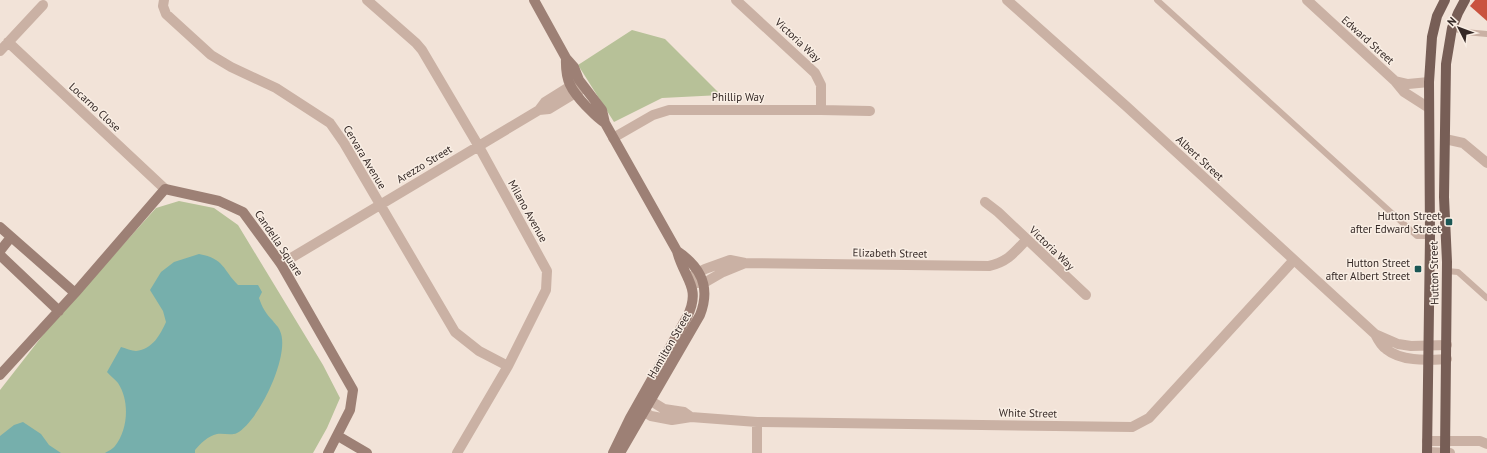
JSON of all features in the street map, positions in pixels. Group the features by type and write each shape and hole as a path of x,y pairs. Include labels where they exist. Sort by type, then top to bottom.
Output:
{"main road":[{"name":"Hutton Street","path":"1427,453 1430,236 1429,82 1432,37 1437,16 1445,0"},
{"name":"Hutton Street","path":"1445,453 1447,359 1447,271 1444,197 1446,64 1452,28 1465,0"}],"street":[{"name":"Cervara Avenue","path":"164,0 163,6 166,14 211,55 276,88 330,123 338,133 455,332 479,351 508,366"},
{"name":"Milano Avenue","path":"367,0 422,50 478,145 547,271 546,290 508,366 457,453"},
{"name":"Hamilton Street","path":"534,0 566,58 574,67 582,84 602,110 605,123 677,251 693,294 691,309 647,399"},
{"name":"Victoria Way","path":"736,0 815,73 821,85 821,110"},
{"name":"Albert Street","path":"1007,0 1126,106 1293,261 1375,334 1386,350 1414,360 1447,359"},
{"name":"Edward Street","path":"1306,0 1395,81 1404,92 1429,108"},
{"path":"0,51 43,6"},
{"name":"Locarno Close","path":"8,42 165,189"},
{"name":"Hamilton Street","path":"566,58 567,78 573,90 596,117 605,123"},
{"name":"Edward Street","path":"1395,81 1408,84 1429,82"},
{"name":"Arezzo Street","path":"282,264 478,145 539,110 549,109 582,84"},
{"name":"Phillip Way","path":"614,138 653,115 669,110 870,111"},
{"path":"1445,139 1463,143 1487,163"},
{"path":"2,369 59,311 165,189"},
{"name":"Candella Square","path":"165,189 219,201 243,212 282,264 353,390 350,410 328,453"},
{"name":"Victoria Way","path":"985,202 998,212 1086,295"},
{"path":"0,227 75,293"},
{"path":"0,251 11,238"},
{"name":"Elizabeth Street","path":"689,280 699,273 730,260 745,263 989,266 999,264 1008,259 1026,240"},
{"name":"Hamilton Street","path":"613,453 700,315 706,297 704,283 699,273 687,258 677,251"},
{"path":"0,255 59,311"},
{"name":"White Street","path":"641,409 651,416 666,419 691,417 757,422 1132,426 1149,418 1293,261"},
{"name":"Elizabeth Street","path":"704,283 723,272 745,263"},
{"path":"689,280 704,283"},
{"name":"Albert Street","path":"1375,334 1398,344 1411,346 1447,345"},
{"name":"White Street","path":"647,399 664,409 684,412 691,417"},
{"name":"Hamilton Street","path":"620,453 641,409"},
{"path":"757,422 757,453"},
{"path":"338,436 367,453"},
{"path":"1427,441 1485,440"},
{"path":"1427,453 1450,453"}],"lane":[{"path":"1157,0 1417,236 1430,236"},
{"path":"1452,28 1465,32 1487,34"},
{"path":"1447,271 1458,272 1487,298"}],"green space":[{"path":"632,30 665,39 721,95 662,98 614,122 578,65"},
{"path":"179,201 214,208 238,225 323,365 340,398 327,428 313,453 0,453 0,390 50,326 156,208"}],"water":[{"path":"199,254 219,262 238,285 258,285 262,292 259,298 260,301 266,313 279,328 282,341 281,355 271,386 255,415 246,426 235,434 217,434 210,436 199,445 195,450 195,453 105,453 114,447 123,432 126,415 126,407 122,390 118,383 107,372 121,347 134,351 142,350 155,341 161,332 166,322 163,311 150,290 161,272 174,262"},
{"path":"23,422 41,434 49,445 61,453 0,453 0,436 14,425"}],"building":[{"path":"1475,0 1487,0 1487,21 1470,6"}],"place":[{"name":"Hutton Street after Edward Street","path":"1449,222"},
{"name":"Hutton Street after Albert Street","path":"1418,269"}]}
